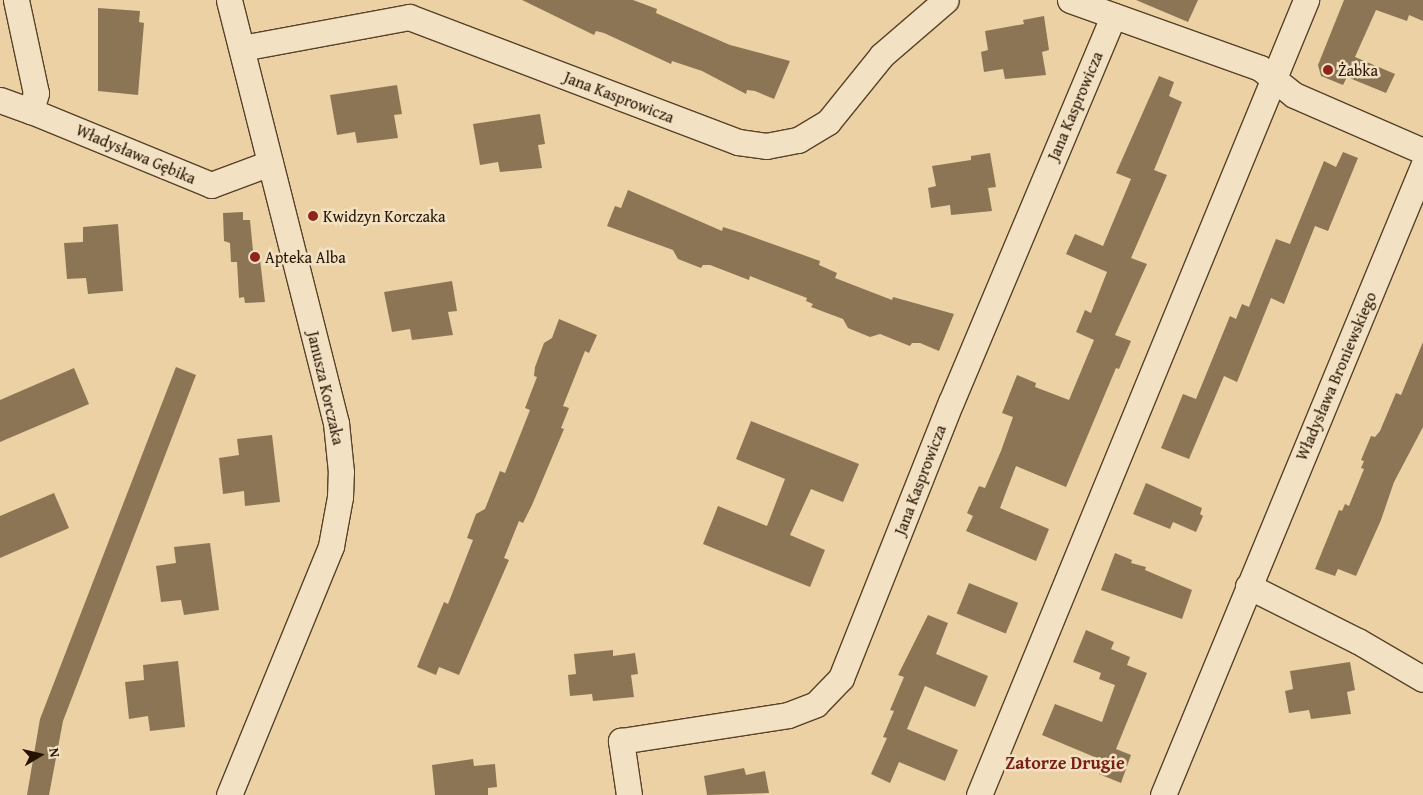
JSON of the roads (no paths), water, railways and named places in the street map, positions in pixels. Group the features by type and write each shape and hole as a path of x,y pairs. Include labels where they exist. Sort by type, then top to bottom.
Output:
{"street":[{"path":"16,0 36,93 31,111"},
{"name":"Janusza Korczaka","path":"229,795 322,569 340,497 340,448 336,423 230,0"},
{"name":"Jana Kasprowicza","path":"242,48 409,17 738,142 766,146 798,140 828,122 882,55 928,13 946,0"},
{"path":"1070,0 1260,68 1294,95 1423,151"},
{"path":"979,795 1276,81 1306,0"},
{"name":"Jana Kasprowicza","path":"629,795 621,741 788,715 816,704 841,678 948,411 1113,16"},
{"name":"Władysława Gębika","path":"0,100 211,185 270,163"},
{"name":"Władysława Broniewskiego","path":"1163,795 1423,166"},
{"path":"1248,586 1358,641 1423,679"}],"place":[{"name":"Żabka","path":"1328,70"},
{"name":"Kwidzyn Korczaka","path":"313,216"},
{"name":"Apteka Alba","path":"255,257"}],"district":[{"name":"Zatorze Drugie","path":"1065,763"}]}
